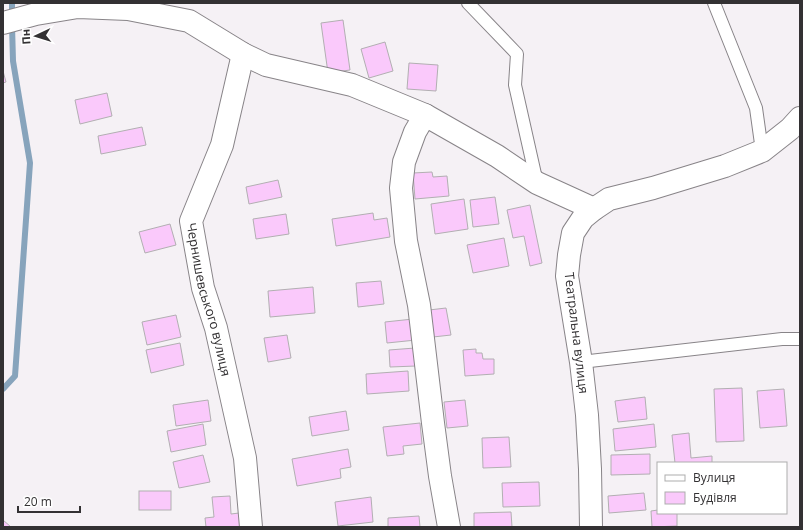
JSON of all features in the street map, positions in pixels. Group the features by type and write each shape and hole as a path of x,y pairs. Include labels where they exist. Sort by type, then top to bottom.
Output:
{"street":[{"path":"3,23 36,14 78,7 128,9 189,21 243,54 266,65 352,85 425,115 497,156 537,183 594,209"},
{"name":"Чернишевського вулиця","path":"243,54 222,144 192,221 203,288 216,328 245,458 251,527"},
{"path":"425,115 415,132 404,162 401,188 406,241 419,305 435,438 449,527"},
{"name":"Театральна вулиця","path":"591,527 587,415 581,362 567,276 573,233 583,218 609,199 653,188 725,166 762,151 790,129 800,118"}],"lane":[{"path":"468,3 517,54 516,85 537,183"},
{"path":"714,3 756,108 762,151"},
{"path":"581,362 782,339 800,340"}],"building":[{"path":"343,20 350,70 328,73 321,23"},
{"path":"385,42 393,71 369,78 361,49"},
{"path":"409,63 438,65 436,91 407,89"},
{"path":"3,71 6,82 3,83"},
{"path":"107,93 112,116 80,124 75,100"},
{"path":"142,127 146,145 101,154 98,136"},
{"path":"432,172 433,177 447,176 449,196 415,199 413,173"},
{"path":"278,180 282,197 249,204 246,187"},
{"path":"495,197 499,224 473,227 470,200"},
{"path":"464,199 468,229 435,234 431,204"},
{"path":"530,205 542,263 530,266 524,236 513,238 507,210"},
{"path":"373,213 374,220 387,218 390,237 336,246 332,219"},
{"path":"286,214 289,234 256,239 253,219"},
{"path":"170,224 176,245 145,253 139,232"},
{"path":"504,238 509,266 473,273 467,245"},
{"path":"381,281 384,304 358,307 356,283"},
{"path":"313,287 315,313 270,317 268,291"},
{"path":"446,308 451,335 433,337 429,310"},
{"path":"176,315 181,337 147,345 142,322"},
{"path":"413,319 416,340 387,343 385,322"},
{"path":"287,335 291,358 268,362 264,338"},
{"path":"180,343 184,365 151,373 146,350"},
{"path":"415,348 416,366 390,367 389,350"},
{"path":"476,349 476,353 482,353 483,359 494,359 494,374 465,376 463,350"},
{"path":"408,371 409,391 367,394 366,374"},
{"path":"742,388 744,441 716,442 714,389"},
{"path":"784,389 787,426 760,428 757,391"},
{"path":"645,397 647,419 618,422 615,401"},
{"path":"208,400 211,421 176,426 173,405"},
{"path":"465,400 468,426 447,428 444,402"},
{"path":"346,411 349,430 312,436 309,417"},
{"path":"420,423 422,444 403,446 404,454 387,456 383,427"},
{"path":"203,424 206,445 171,452 167,431"},
{"path":"654,424 656,447 615,451 613,429"},
{"path":"689,433 691,458 712,456 712,462 675,462 672,435"},
{"path":"509,437 511,467 483,468 482,438"},
{"path":"348,449 351,467 340,469 341,478 297,486 292,459"},
{"path":"650,454 650,474 611,475 611,455"},
{"path":"203,455 210,482 179,488 173,462"},
{"path":"539,482 540,506 503,507 502,483"},
{"path":"139,491 171,491 171,510 139,510"},
{"path":"644,493 646,510 609,513 608,496"},
{"path":"230,496 231,514 239,513 241,527 206,527 205,518 214,517 212,497"},
{"path":"371,497 373,522 338,526 335,502"},
{"path":"657,510 657,514 677,514 677,526 652,527 651,511"},
{"path":"511,512 512,527 474,527 474,513"},
{"path":"419,516 420,527 388,527 388,518"},
{"path":"3,520 11,527 3,527"}],"waterway":[{"path":"12,3 12,16"},
{"path":"3,389 15,376 30,163 13,61 12,25"}]}
